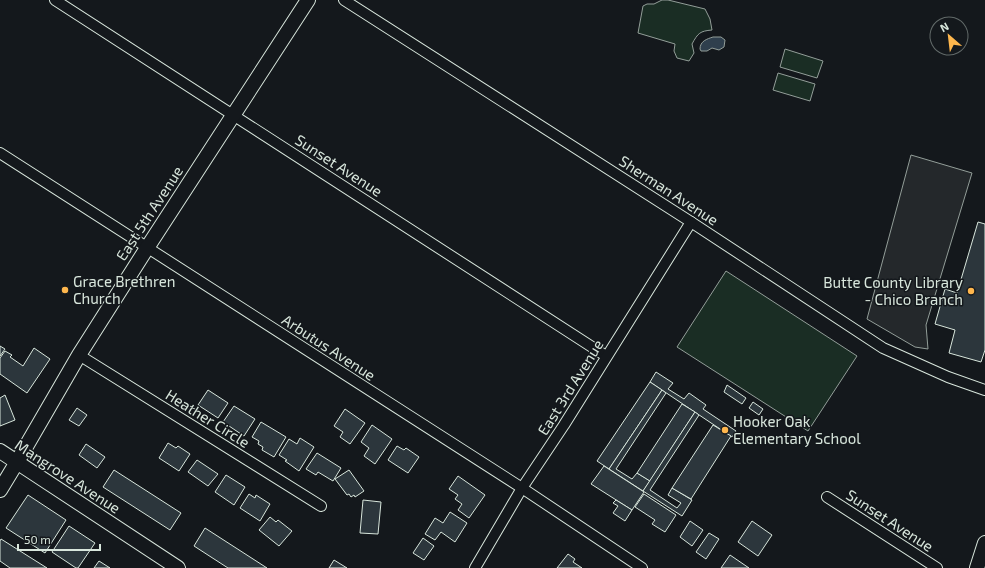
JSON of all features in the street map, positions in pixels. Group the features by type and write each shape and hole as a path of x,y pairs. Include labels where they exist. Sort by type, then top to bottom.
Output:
{"street":[{"name":"Sunset Avenue","path":"55,0 606,356"},
{"name":"East 5th Avenue","path":"0,490 79,355 308,0"},
{"name":"Sherman Avenue","path":"344,0 691,222 884,348 948,377 985,390"},
{"name":"Arbutus Avenue","path":"0,153 522,488 642,568"},
{"name":"East 3rd Avenue","path":"475,568 522,488 564,425 691,222"},
{"name":"Heather Circle","path":"79,355 321,506"},
{"name":"Mangrove Avenue","path":"0,451 178,568"},
{"name":"Sunset Avenue","path":"827,496 938,568"},
{"path":"976,568 985,543"}],"green space":[{"path":"662,0 668,0 705,9 710,19 712,30 702,32 696,37 692,44 694,53 689,61 677,58 674,51 675,44 638,33 643,6 647,4 654,4"},
{"path":"785,49 823,61 817,78 780,67"},
{"path":"778,73 815,84 810,101 773,90"},
{"path":"726,271 857,356 808,431 677,347"}],"shaded area":[{"path":"911,155 972,173 926,325 928,349 915,347 867,319"}],"water":[{"path":"713,37 721,37 725,40 724,47 719,50 712,48 707,51 701,51 701,44"}],"building":[{"name":"Butte County Library - Chico Branch","path":"978,222 985,224 985,350 981,362 949,353 955,330 935,324 945,289 957,293"},
{"path":"0,346 5,349 0,356"},
{"path":"34,348 50,359 27,393 0,374 0,358 5,351 12,355 10,357 23,366"},
{"path":"656,372 673,383 668,389 684,399 689,393 706,405 703,409 736,431 732,437 650,382"},
{"path":"650,382 662,390 609,469 597,461"},
{"path":"727,385 746,398 742,404 724,392"},
{"path":"208,390 228,403 218,418 198,405"},
{"path":"662,390 666,393 616,469 632,479 637,473 650,481 643,491 609,469"},
{"path":"5,395 15,420 0,426 0,398"},
{"path":"753,402 763,409 759,415 749,408"},
{"path":"682,404 695,412 650,481 637,473"},
{"path":"234,406 255,419 244,436 223,422"},
{"path":"77,408 87,415 79,426 69,420"},
{"path":"345,409 365,423 350,444 340,437 343,432 334,426"},
{"path":"695,412 699,415 650,490 677,508 681,503 668,495 672,488 692,500 682,516 643,491"},
{"path":"261,422 286,437 274,457 262,450 263,447 258,444 259,441 252,437"},
{"path":"372,425 392,439 375,464 364,456 369,448 361,442"},
{"path":"713,425 731,436 691,499 672,488"},
{"path":"300,438 314,447 299,471 279,455 289,439 297,444"},
{"path":"168,443 176,448 178,446 190,454 179,471 159,458"},
{"path":"86,444 105,457 97,468 79,455"},
{"path":"397,446 404,450 406,448 419,457 408,473 388,460"},
{"path":"317,453 341,468 333,481 318,472 316,475 306,469"},
{"path":"197,460 218,474 208,486 188,472"},
{"path":"604,466 644,492 632,510 591,484"},
{"path":"114,470 181,513 170,530 103,487"},
{"path":"349,470 364,491 355,497 354,495 351,497 349,494 347,495 335,479"},
{"path":"226,475 245,487 234,505 215,492"},
{"path":"458,476 485,495 469,518 458,510 462,504 455,499 458,495 449,489"},
{"path":"249,494 255,498 256,495 270,504 260,521 240,508"},
{"path":"644,494 676,515 665,532 652,524 655,520 635,507"},
{"path":"28,495 66,520 45,553 6,528"},
{"path":"363,500 381,502 378,534 360,533"},
{"path":"616,500 632,510 625,521 613,513 618,506 613,503"},
{"path":"450,512 467,523 455,542 441,532 435,540 425,534 435,518 443,523"},
{"path":"270,517 276,522 278,520 292,531 279,546 259,530"},
{"path":"690,521 703,530 692,546 680,537"},
{"path":"752,521 772,535 758,556 738,542"},
{"path":"69,526 95,543 78,568 52,552"},
{"path":"205,528 267,568 228,568 194,546"},
{"path":"709,533 719,539 706,559 696,552"},
{"path":"423,538 434,546 424,560 413,553"},
{"path":"1,539 47,568 10,568 0,561"},
{"path":"568,554 575,559 573,562 582,568 557,568"},
{"path":"730,555 749,568 721,568"},
{"path":"334,560 347,568 329,568"},
{"path":"99,561 110,568 94,568"}],"place":[{"name":"Grace Brethren Church","path":"65,290"},
{"name":"Butte County Library - Chico Branch","path":"971,291"},
{"name":"Hooker Oak Elementary School","path":"725,430"}]}
